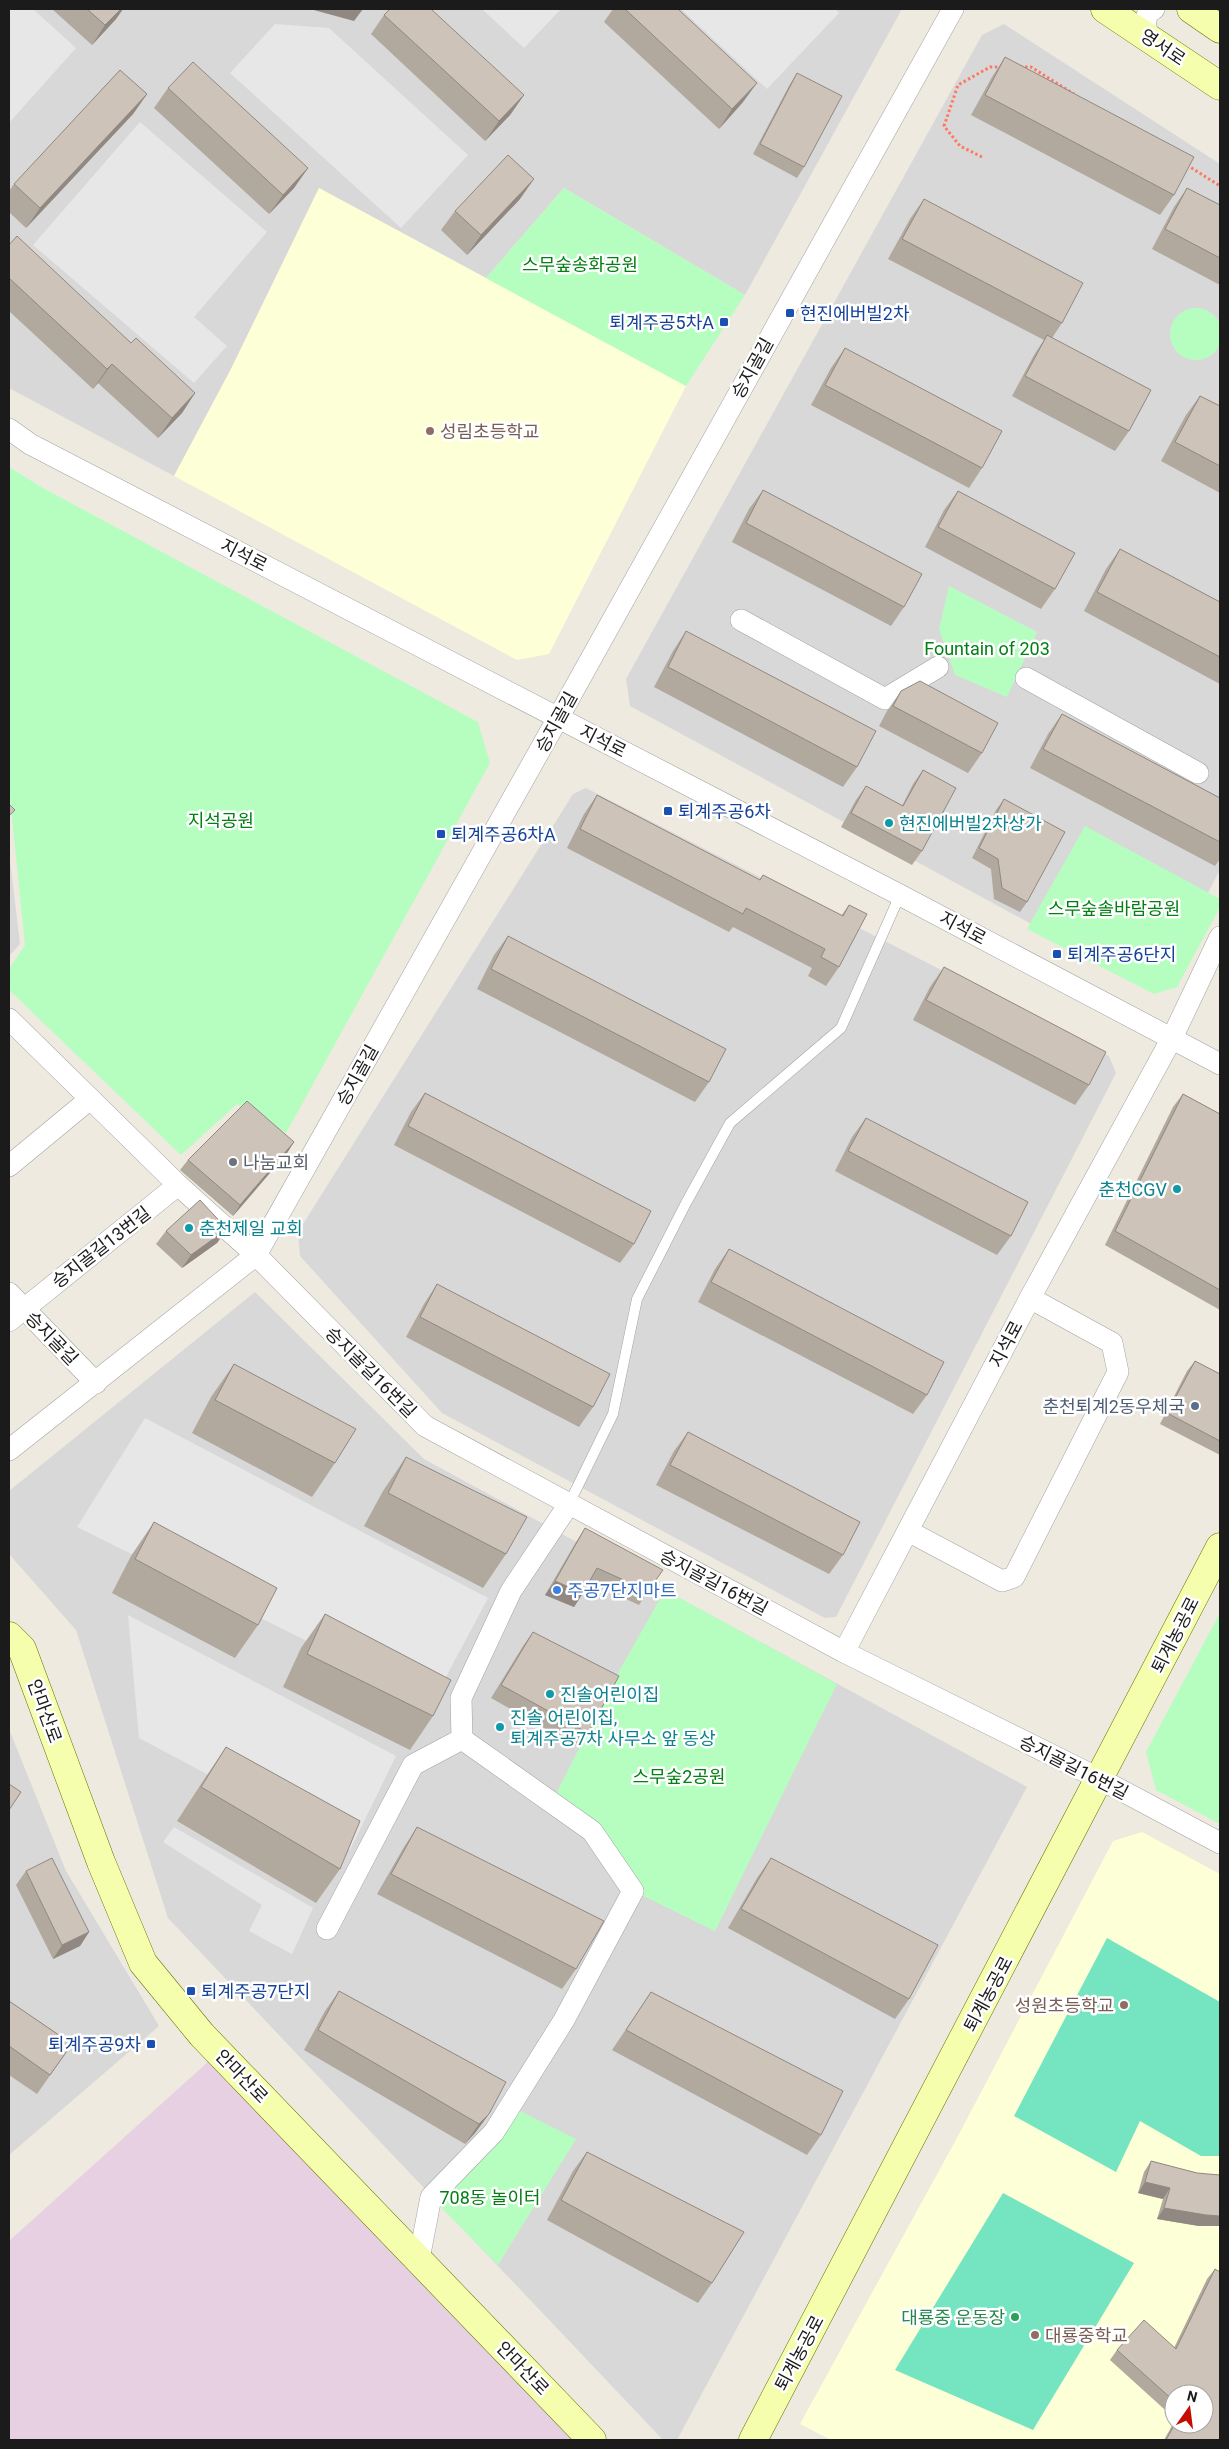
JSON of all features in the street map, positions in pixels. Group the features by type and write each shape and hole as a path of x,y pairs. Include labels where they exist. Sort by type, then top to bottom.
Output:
{"street":[{"name":"승지골길","path":"9,1450 256,1255 953,9"},
{"name":"영서로","path":"1105,9 1220,86"},
{"path":"1149,38 1145,24 1148,12 1154,9"},
{"path":"1191,9 1220,29"},
{"name":"지석로","path":"9,429 30,444 900,895 1220,1064"},
{"path":"741,620 885,699 938,667"},
{"path":"1026,678 1198,773"},
{"path":"1172,1038 1220,937"},
{"path":"9,1019 178,1186 256,1255"},
{"name":"지석로","path":"844,1652 1030,1298 1172,1038"},
{"path":"9,1166 90,1099"},
{"name":"승지골길13번길","path":"14,1308 178,1186"},
{"name":"승지골길16번길","path":"256,1255 425,1426 844,1652 1220,1842"},
{"path":"908,1531 1002,1581 1014,1577 1118,1372 1112,1343 1030,1298"},
{"name":"승지골길","path":"14,1308 96,1383"},
{"path":"462,1739 462,1698 511,1591 568,1504"},
{"name":"퇴계농공로","path":"753,2440 1100,1780 1220,1547"},
{"name":"안마산로","path":"9,1636 22,1649 101,1862 143,1963 202,2035 592,2440"},
{"path":"327,1929 413,1765 462,1739"},
{"path":"418,2259 431,2197 494,2132 564,2020 633,1891 592,1831 462,1739"}],"lane":[{"path":"568,1504 613,1414 638,1299 686,1203 730,1123 841,1028 900,895"}],"path":[{"path":"982,157 960,146 944,126 958,85 990,67 1007,67"},
{"path":"1015,67 1031,67 1080,98"},
{"path":"1179,160 1220,186"}],"shaded area":[{"path":"9,9 902,9 745,295 564,188 486,278 319,188 231,369 174,476 9,388"},
{"path":"9,9 33,9 76,48 9,123"},
{"path":"482,9 561,9 524,48"},
{"path":"681,9 835,9 839,13 767,89"},
{"path":"275,24 329,28 468,155 401,228 230,73"},
{"path":"1004,24 1220,164 1220,870 1166,972 1142,984 630,706 626,679 982,35"},
{"path":"140,122 267,232 194,317 227,346 194,383 33,245"},
{"name":"성림초등학교","path":"319,188 686,386 549,654 517,660 174,476 231,369"},
{"path":"586,788 1109,1056 1116,1073 836,1617 825,1618 442,1413 300,1256 298,1232 573,794"},
{"path":"9,852 20,944 9,956"},
{"path":"255,1292 424,1459 1027,1787 677,2440 663,2440 168,1918 76,1630 9,1554 9,1491"},
{"path":"145,1418 488,1598 432,1703 77,1527"},
{"path":"128,1615 396,1756 350,1850 139,1738"},
{"path":"9,1729 66,1871 159,2026 9,2155"},
{"path":"174,1827 313,1908 292,1954 249,1931 262,1905 163,1842"},
{"path":"1142,1832 1220,1874 1220,2440 831,2440 800,2424 958,2136 1113,1841"},
{"path":"219,2052 592,2440 9,2440 9,2241"}],"green space":[{"name":"스무숲송화공원","path":"564,188 745,295 686,386 486,278"},
{"path":"1191,308 1201,308 1210,312 1218,320 1222,334 1218,348 1210,356 1201,360 1191,360 1182,356 1174,348 1170,339 1170,329 1174,320 1182,312"},
{"name":"지석공원","path":"9,467 43,488 478,722 490,763 286,1133 237,1104 181,1155 9,990 9,969 25,945 9,788"},
{"name":"Fountain of 203","path":"949,586 1037,632 1007,697 955,675 939,629"},
{"name":"스무숲솔바람공원","path":"1085,826 1220,899 1220,907 1177,987 1154,994 1027,929"},
{"name":"스무숲2공원","path":"665,1590 837,1684 715,1931 633,1891 552,1802 609,1689"},
{"path":"1220,1613 1220,1824 1156,1790 1146,1752"},
{"path":"1107,1938 1220,2002 1220,2156 1201,2156 1140,2121 1116,2172 1014,2116"},
{"name":"708동 놀이터","path":"510,2106 576,2139 498,2265 431,2197"},
{"name":"대룡중 운동장","path":"1003,2193 1134,2263 1033,2430 895,2370"}],"building":[{"path":"87,9 121,9 105,25"},
{"path":"390,9 431,9 524,95 499,121 384,15"},
{"path":"625,9 678,9 757,83 732,109"},
{"path":"1005,57 1194,157 1174,195 985,95"},
{"path":"193,62 308,168 283,195 168,88"},
{"path":"120,70 147,94 40,208 14,184"},
{"path":"797,73 842,96 804,167 760,144"},
{"path":"508,155 534,179 481,235 455,211"},
{"path":"1187,188 1220,205 1220,258 1165,229"},
{"path":"924,199 1083,283 1062,323 902,239"},
{"path":"17,236 131,343 136,338 195,393 172,418 112,364 107,369 9,278 9,245"},
{"path":"1047,335 1151,390 1129,431 1025,376"},
{"path":"845,348 1002,431 982,468 825,385"},
{"path":"1200,396 1220,406 1220,466 1175,442"},
{"path":"763,490 922,574 904,607 746,523"},
{"path":"958,491 1075,553 1055,589 938,527"},
{"path":"1120,549 1220,602 1220,657 1097,592"},
{"path":"686,631 876,731 857,767 668,667"},
{"path":"920,681 998,723 982,753 893,706 901,691"},
{"path":"1062,714 1220,798 1220,842 1043,749"},
{"name":"현진에버빌2차상가","path":"923,770 956,788 922,851 851,813 866,786 903,806"},
{"path":"597,795 760,880 763,875 843,916 849,905 867,914 839,967 821,957 825,949 746,908 743,914 580,829"},
{"path":"1004,799 1065,832 1027,902 1002,888 998,859 979,848"},
{"path":"9,804 15,810 9,816"},
{"path":"508,936 726,1049 709,1082 491,969"},
{"path":"944,967 1106,1052 1089,1085 926,1000"},
{"path":"425,1093 651,1211 634,1244 408,1126"},
{"name":"춘천CGV","path":"1183,1094 1220,1114 1220,1290 1115,1231"},
{"name":"나눔교회","path":"247,1101 294,1142 240,1205 188,1160"},
{"path":"866,1118 1028,1202 1011,1236 848,1151"},
{"path":"200,1200 227,1229 191,1255 166,1231"},
{"path":"729,1249 944,1362 927,1395 711,1282"},
{"path":"437,1284 610,1374 593,1407 420,1317"},
{"name":"춘천퇴계2동우체국","path":"1195,1361 1220,1374 1220,1441 1167,1413"},
{"path":"234,1364 356,1429 335,1463 215,1400"},
{"path":"688,1432 860,1522 843,1555 670,1465"},
{"path":"406,1457 527,1517 506,1554 388,1493"},
{"path":"154,1522 277,1588 258,1625 135,1559"},
{"path":"585,1528 663,1570 648,1591 597,1568 583,1593 555,1581"},
{"path":"325,1614 451,1680 433,1716 307,1654"},
{"name":"진솔어린이집","path":"533,1632 619,1676 588,1733 501,1685"},
{"path":"226,1747 360,1821 340,1869 201,1787"},
{"path":"9,1784 21,1792 9,1810"},
{"path":"417,1827 604,1921 576,1969 391,1874"},
{"path":"52,1858 89,1932 62,1945 26,1871"},
{"path":"771,1858 938,1945 909,1999 741,1909"},
{"path":"339,1991 506,2082 489,2114 479,2124 318,2030"},
{"path":"651,1992 843,2091 821,2135 626,2030"},
{"path":"9,2001 72,2044 50,2075 9,2046"},
{"path":"587,2152 744,2232 712,2283 561,2200"},
{"path":"1151,2161 1197,2173 1220,2175 1220,2216 1164,2208 1170,2188 1145,2182"},
{"path":"1215,2269 1220,2272 1220,2440 1166,2440 1169,2434 1214,2434 1214,2384 1164,2384 1164,2392 1117,2350 1144,2320 1176,2349"}],"place":[{"name":"현진에버빌2차","path":"790,313"},
{"name":"퇴계주공5차A","path":"724,322"},
{"name":"성림초등학교","path":"430,431"},
{"name":"퇴계주공6차","path":"668,811"},
{"name":"현진에버빌2차상가","path":"889,823"},
{"name":"퇴계주공6차A","path":"441,834"},
{"name":"퇴계주공6단지","path":"1057,954"},
{"name":"나눔교회","path":"233,1162"},
{"name":"춘천CGV","path":"1177,1189"},
{"name":"춘천제일 교회","path":"189,1228"},
{"name":"춘천퇴계2동우체국","path":"1195,1406"},
{"name":"주공7단지마트","path":"557,1590"},
{"name":"진솔어린이집","path":"550,1694"},
{"name":"진솔 어린이집, 퇴계주공7차 사무소 앞 동상","path":"500,1727"},
{"name":"퇴계주공7단지","path":"191,1991"},
{"name":"성원초등학교","path":"1124,2005"},
{"name":"퇴계주공9차","path":"151,2044"},
{"name":"대룡중 운동장","path":"1015,2317"},
{"name":"대룡중학교","path":"1035,2335"}]}
